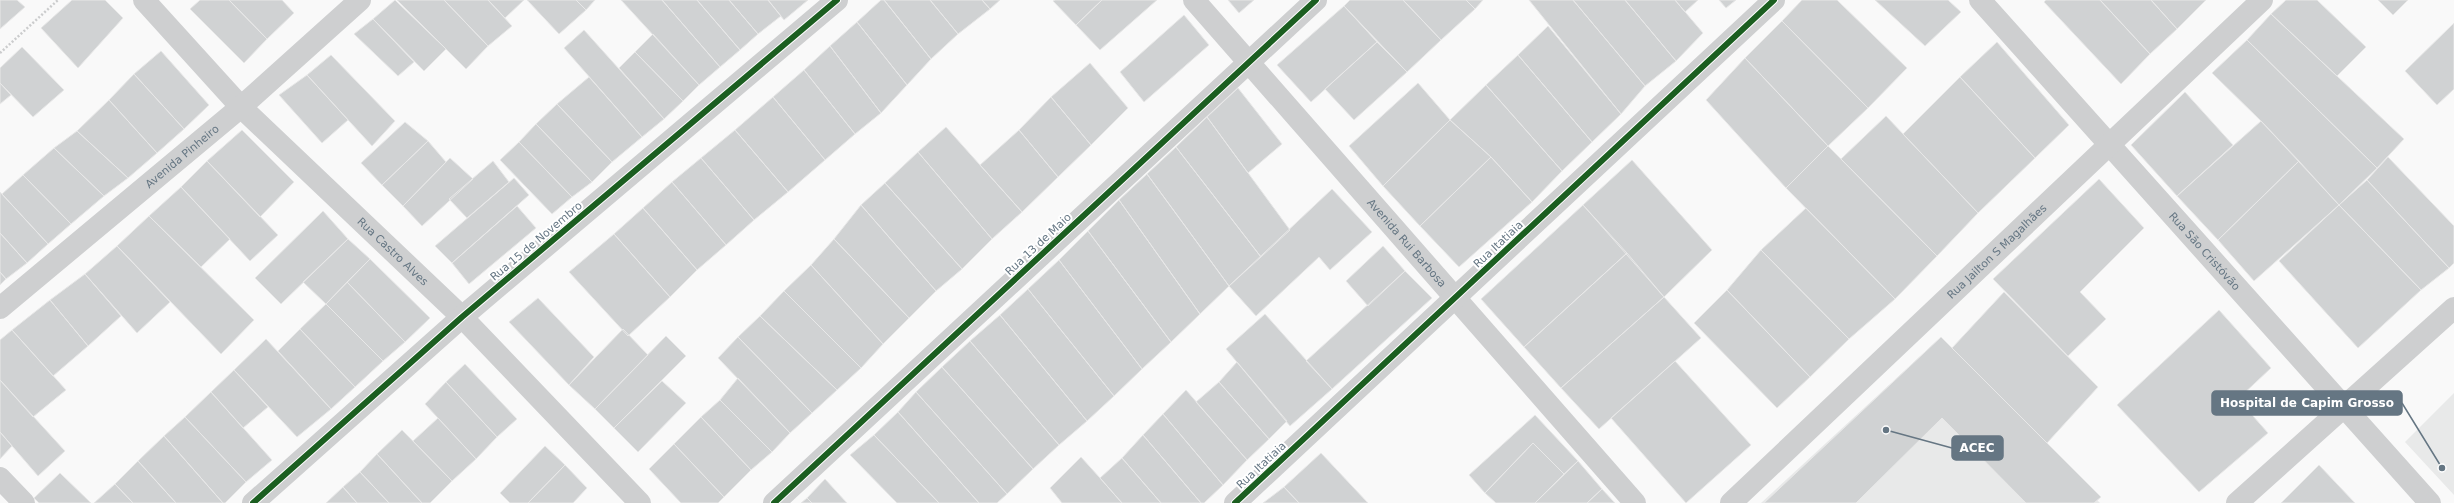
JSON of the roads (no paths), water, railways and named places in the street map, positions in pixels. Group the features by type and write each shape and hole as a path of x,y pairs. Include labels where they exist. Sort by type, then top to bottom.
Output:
{"street":[{"name":"Rua Castro Alves","path":"144,0 241,107 462,317 640,503"},
{"name":"Avenida Pinheiro","path":"0,308 241,107 360,0"},
{"name":"Rua 15 de Novembro","path":"253,503 462,317 837,0"},
{"name":"Avenida Rui Barbosa","path":"1194,0 1247,63 1635,503"},
{"name":"Rua 13 de Maio","path":"774,503 1316,0"},
{"name":"Rua Itatiaia","path":"1235,503 1774,0"},
{"name":"Rua São Cristóvão","path":"1980,0 2430,503"},
{"name":"Rua Jailton S Magalhães","path":"1731,503 2262,0"},
{"path":"2238,503 2454,308"},
{"path":"0,478 24,503"}],"place":[{"name":"ACEC","path":"1886,430"},
{"name":"Hospital de Capim Grosso","path":"2442,468"}]}
